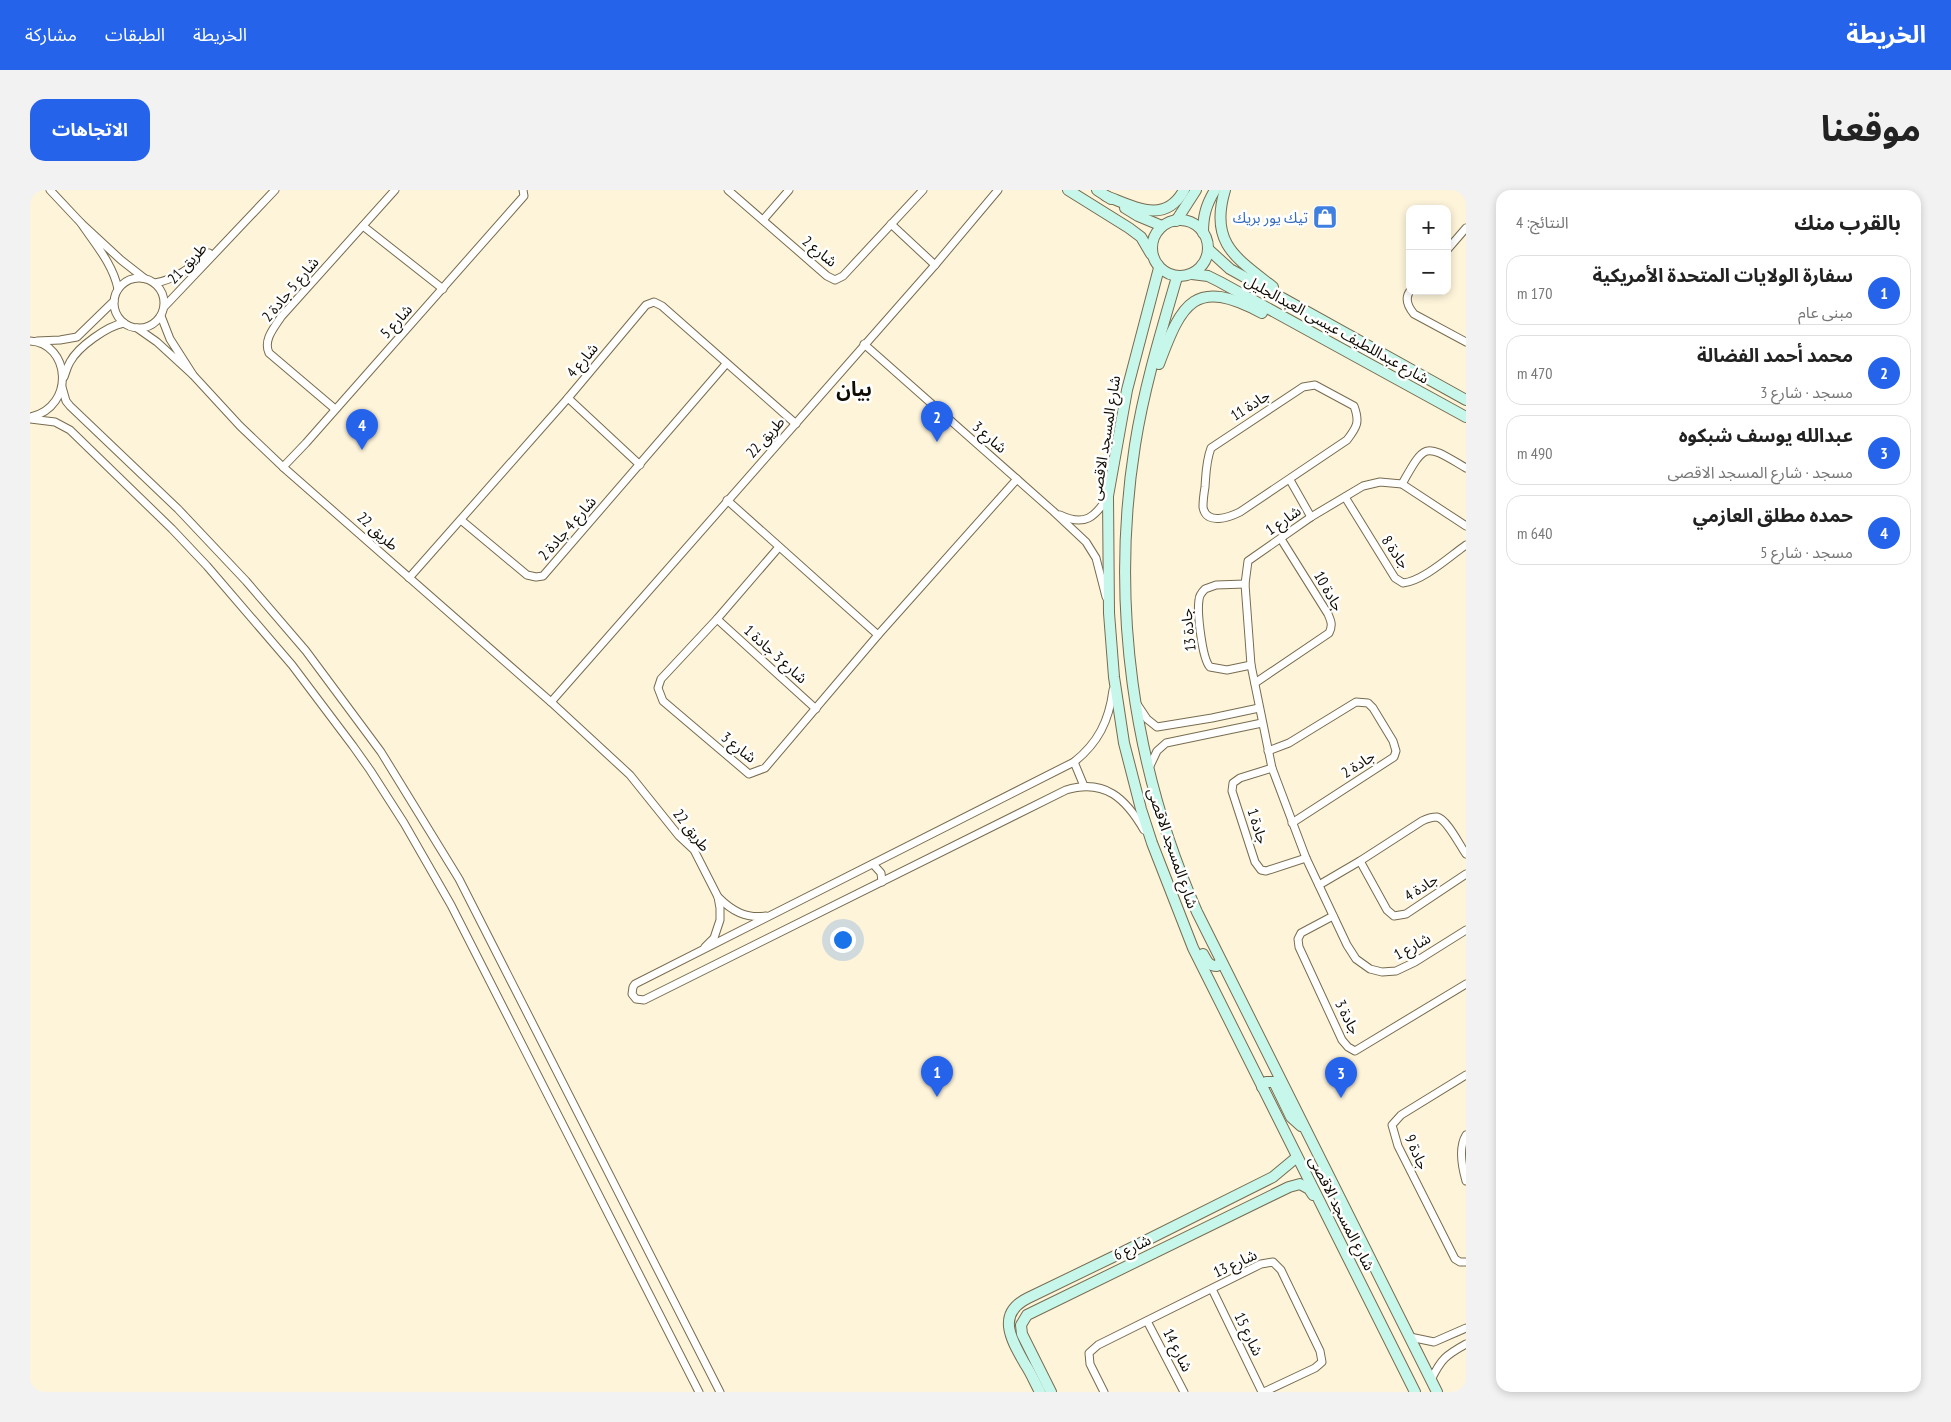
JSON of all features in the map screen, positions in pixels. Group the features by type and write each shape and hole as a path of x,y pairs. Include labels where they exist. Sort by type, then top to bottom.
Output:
{"main road":[{"path":"1068,190 1141,237 1159,268 1164,272 1177,276 1192,274 1200,268 1206,259 1208,249 1203,233 1203,218 1208,202 1215,190"},
{"path":"1097,190 1138,216 1162,226"},
{"path":"1106,196 1150,211 1170,207 1184,190"},
{"path":"1176,221 1196,190"},
{"path":"1225,190 1220,206 1220,219 1227,245 1236,258 1289,302"},
{"path":"1152,254 1153,239 1162,226 1176,221 1191,223 1203,233"},
{"name":"شارع عبداللطيف عيسى العبدالجليل","path":"1208,249 1230,269 1466,400"},
{"name":"شارع المسجد الاقصى","path":"1159,268 1127,390 1108,496 1110,613 1114,677 1124,743 1152,843 1185,929 1415,1392"},
{"name":"شارع عبداللطيف عيسى العبدالجليل","path":"1192,274 1208,276 1220,282 1466,417"},
{"name":"شارع المسجد الاقصى","path":"1177,276 1149,379 1135,445 1129,497 1125,588 1130,668 1149,768 1178,868 1221,962 1438,1392"},
{"path":"1143,407 1175,323 1187,306 1199,298 1218,296 1236,300 1280,322 1309,331"},
{"path":"1347,352 1362,353 1407,378 1413,377 1416,372"},
{"path":"1416,389 1420,385 1424,385 1466,407"},
{"path":"1118,438 1122,435 1132,435 1135,445"},
{"path":"1185,929 1193,934 1209,964 1217,966 1221,962"},
{"path":"1262,1087 1266,1082 1274,1082 1291,1117 1307,1132"},
{"name":"شارع 6","path":"1051,1392 1013,1342 1009,1328 1010,1315 1022,1300 1119,1254 1260,1183 1283,1170 1297,1157"},
{"path":"1260,1183 1268,1197"},
{"name":"شارع 6","path":"1040,1392 1021,1330 1022,1321 1027,1315 1268,1197 1300,1184 1309,1189 1322,1205"}],"street":[{"path":"50,190 81,223 121,260 144,278 155,283 163,293 165,306 162,316 151,325 137,328 124,323 116,313 114,301"},
{"name":"طريق 21","path":"165,306 275,190"},
{"name":"شارع 5 جادة 2","path":"335,409 269,353 266,347 267,340 281,317 395,190"},
{"name":"شارع 5","path":"283,466 306,444 524,196 523,190"},
{"name":"شارع 2","path":"728,190 827,276 835,280 843,276 923,190"},
{"path":"763,220 789,190"},
{"name":"طريق 22","path":"551,702 935,265 998,190"},
{"path":"32,341 77,337 114,301 118,289 116,278 81,223"},
{"path":"891,224 935,265"},
{"path":"363,226 443,289"},
{"path":"1451,245 1466,228"},
{"name":"طريق 21","path":"155,283 170,279 184,272 229,238"},
{"path":"118,289 129,280 144,278"},
{"path":"1408,295 1409,308 1414,314 1466,342"},
{"name":"شارع 4","path":"410,578 568,398 646,305 654,302 662,306 796,424"},
{"name":"طريق 22","path":"162,316 170,339 193,375"},
{"path":"30,418 40,415 51,408 59,396 70,361 107,329 124,323"},
{"path":"88,328 95,338"},
{"name":"طريق 22","path":"137,328 157,342 193,375 240,426 283,466 551,702 630,775 680,836 694,850 718,897 721,913 718,929 714,938 698,952"},
{"path":"32,341 47,347 56,357 62,369 62,383 66,401 70,406 178,508 246,581 306,651 381,752 459,879 720,1392"},
{"name":"شارع 3","path":"864,344 1053,511 1094,553 1110,613"},
{"name":"شارع 4 جادة 2","path":"461,520 527,575 536,578 543,576 726,364"},
{"name":"جادة 11","path":"1315,385 1354,406 1359,419 1347,440 1290,480 1230,517 1213,519 1204,511 1207,460 1211,448 1304,387 1315,385"},
{"path":"568,398 640,464"},
{"path":"30,418 55,422 70,430 172,529 207,566 292,665 354,746 404,823 452,905 699,1392"},
{"path":"1466,468 1437,451 1429,450 1418,454 1402,484 1466,526"},
{"name":"شارع 3","path":"779,547 661,680 658,688 663,701 749,774 765,768 878,635 1017,479"},
{"path":"1290,480 1311,517"},
{"name":"شارع 1","path":"1402,484 1380,482 1363,486 1311,517 1248,561 1245,584 1251,665 1272,768 1306,858 1346,945 1356,958 1370,969 1382,972 1396,971 1415,962 1466,930"},
{"name":"شارع 3","path":"1053,511 1067,518 1083,520 1095,514 1108,496"},
{"name":"جادة 8","path":"1344,498 1395,578 1403,583 1411,582 1420,577 1466,545"},
{"path":"727,500 878,635"},
{"name":"جادة 10","path":"1255,684 1329,633 1331,629 1328,614 1281,539"},
{"name":"جادة 13","path":"1245,584 1216,585 1205,589 1199,600 1199,623 1206,660 1210,668 1227,670 1251,665"},
{"name":"شارع 3 جادة 1","path":"717,619 816,709"},
{"path":"1114,677 1111,705 1105,724 1089,749 1074,762 635,984 632,990 634,997 644,1000 1066,790 1084,786 1110,792 1125,802 1152,843"},
{"path":"1135,699 1147,720 1157,727 1259,708"},
{"name":"جادة 2","path":"1268,751 1289,743 1356,702 1368,703 1373,708 1395,746 1394,758 1292,823"},
{"path":"1149,768 1157,751 1166,743 1262,723"},
{"path":"1074,762 1084,786"},
{"name":"جادة 1","path":"1272,768 1240,778 1233,784 1232,792 1255,862 1262,870 1266,871 1306,858"},
{"path":"1320,885 1422,821 1432,818 1439,817 1445,821 1466,854"},
{"name":"جادة 4","path":"1360,861 1387,910 1394,916 1406,914 1466,874"},
{"path":"873,864 879,870 882,882"},
{"name":"طريق 22","path":"718,897 730,908 744,915 758,917 774,914"},
{"name":"جادة 3","path":"1333,916 1301,933 1298,939 1299,947 1342,1040 1348,1047 1356,1051 1466,984"},
{"name":"جادة 9","path":"1466,1075 1401,1115 1392,1125 1398,1146 1455,1259 1460,1262 1466,1262"},
{"path":"1466,1135 1461,1163 1466,1181"},
{"name":"شارع 13","path":"1104,1392 1090,1364 1090,1353 1098,1344 1261,1264 1273,1262 1281,1270 1320,1352 1322,1362 1316,1368 1263,1392"},
{"name":"شارع 15","path":"1212,1289 1263,1392"},
{"name":"شارع 14","path":"1147,1321 1184,1392"},
{"path":"1410,1337 1434,1342 1466,1328"},
{"path":"1431,1380 1439,1362 1447,1354 1466,1344"}],"place":[{"name":"تيك يور بريك","path":"1325,217"},
{"name":"محمد أحمد الفضالة","path":"937,442"},
{"name":"حمده مطلق العازمي","path":"362,450"},
{"name":"سفارة الولايات المتحدة الأمريكية","path":"937,1097"},
{"name":"عبدالله يوسف شبكوه","path":"1341,1098"}],"district":[{"name":"بيان","path":"854,389"}]}
